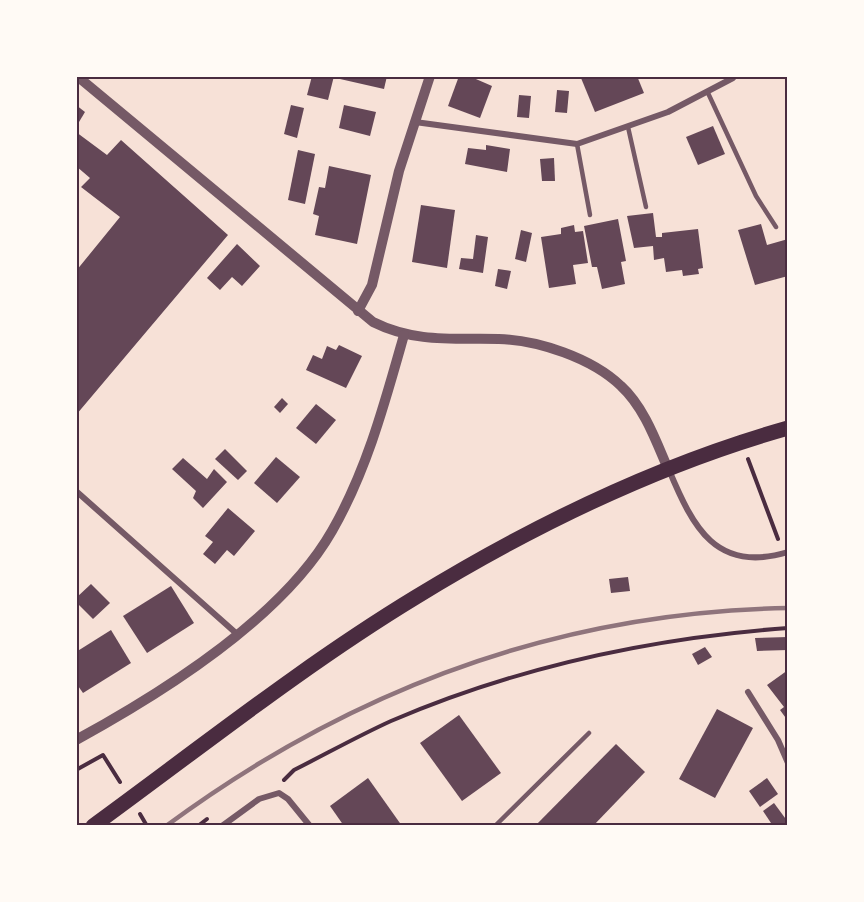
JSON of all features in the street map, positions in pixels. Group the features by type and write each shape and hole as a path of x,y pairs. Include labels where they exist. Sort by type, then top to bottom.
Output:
{"main road":[{"path":"93,825 312,666 416,597 542,526 668,469 741,442 788,428"}],"street":[{"path":"77,76 373,322 404,334 449,340 525,341 576,358 620,385 632,399 693,522 716,546 729,554 743,558 762,558 785,553"},
{"path":"357,311 372,285 399,171 430,76"},
{"path":"414,122 577,144 628,128 708,93 733,78"},
{"path":"76,740 153,694 237,634 270,608 294,582 331,533 374,438 404,334"},
{"path":"76,491 237,634"},
{"path":"748,692 778,740 788,763"},
{"path":"222,825 260,799 279,793 288,799 310,825"}],"lane":[{"path":"708,93 756,196 776,226"},
{"path":"628,128 646,207"},
{"path":"577,144 590,215"},
{"path":"495,825 589,733"}],"path":[{"path":"741,442 785,553"},
{"path":"279,793 285,777 294,770 390,722 472,691 562,662 629,647 707,634 788,628"},
{"path":"76,770 103,755"}],"building":[{"path":"312,76 334,76 328,100 307,95"},
{"path":"341,76 387,76 384,89 340,79"},
{"path":"459,76 469,76 492,86 480,118 448,106"},
{"path":"585,76 637,76 644,93 595,112 581,78"},
{"path":"557,90 569,91 567,113 555,112"},
{"path":"519,95 531,96 529,118 517,117"},
{"path":"76,105 85,112 76,127"},
{"path":"291,105 304,108 297,138 284,134"},
{"path":"344,105 376,112 370,136 339,128"},
{"path":"713,126 725,154 698,165 686,137"},
{"path":"76,132 107,155 121,140 228,235 76,415 76,271 120,217 81,187 90,178 76,166"},
{"path":"486,145 510,149 507,172 465,164 468,148 486,150"},
{"path":"298,150 315,154 305,204 288,200"},
{"path":"554,158 555,181 542,181 540,159"},
{"path":"329,166 371,175 357,244 315,235 319,216 313,214 319,187 325,188"},
{"path":"421,205 455,210 447,268 412,262"},
{"path":"653,213 656,237 662,237 662,233 698,229 703,268 698,269 699,274 683,276 682,270 666,272 664,258 654,260 653,246 634,248 627,216"},
{"path":"618,219 626,261 621,262 625,284 602,289 597,267 592,267 584,226"},
{"path":"761,224 767,245 788,239 788,276 755,285 738,230"},
{"path":"574,225 575,232 583,231 588,263 573,265 576,284 549,288 541,237 561,234 561,228"},
{"path":"521,230 532,233 526,262 515,259"},
{"path":"476,235 488,237 483,273 459,269 461,258 473,259"},
{"path":"237,244 260,266 242,286 232,277 220,290 207,278"},
{"path":"498,269 511,271 507,289 495,286"},
{"path":"339,345 362,356 346,388 306,370 313,355 322,359 327,346 336,350"},
{"path":"282,398 288,404 280,413 274,407"},
{"path":"316,404 336,420 316,444 296,428"},
{"path":"225,449 247,471 238,480 215,459"},
{"path":"276,457 300,477 277,503 254,483"},
{"path":"183,458 207,479 214,469 227,482 203,508 193,498 196,491 172,469"},
{"path":"228,508 255,531 234,556 227,550 215,564 203,554 213,542 205,536"},
{"path":"628,577 630,591 611,593 609,579"},
{"path":"91,584 110,603 93,619 76,602 76,598"},
{"path":"171,586 194,623 147,653 123,616"},
{"path":"111,630 131,663 83,693 76,683 76,652"},
{"path":"788,637 788,650 757,651 755,638"},
{"path":"705,647 712,657 698,665 692,654"},
{"path":"788,670 788,721 780,710 784,707 767,685"},
{"path":"717,709 753,728 715,798 679,779"},
{"path":"459,715 501,773 462,801 420,743"},
{"path":"616,744 645,772 593,826 535,826"},
{"path":"368,778 402,826 344,826 330,806"},
{"path":"767,778 778,794 760,807 749,791"},
{"path":"774,803 788,822 788,826 773,826 763,811"}],"railway":[{"path":"166,826 236,778 308,735 383,698 460,668 539,643 620,625 703,613 788,608"}]}
